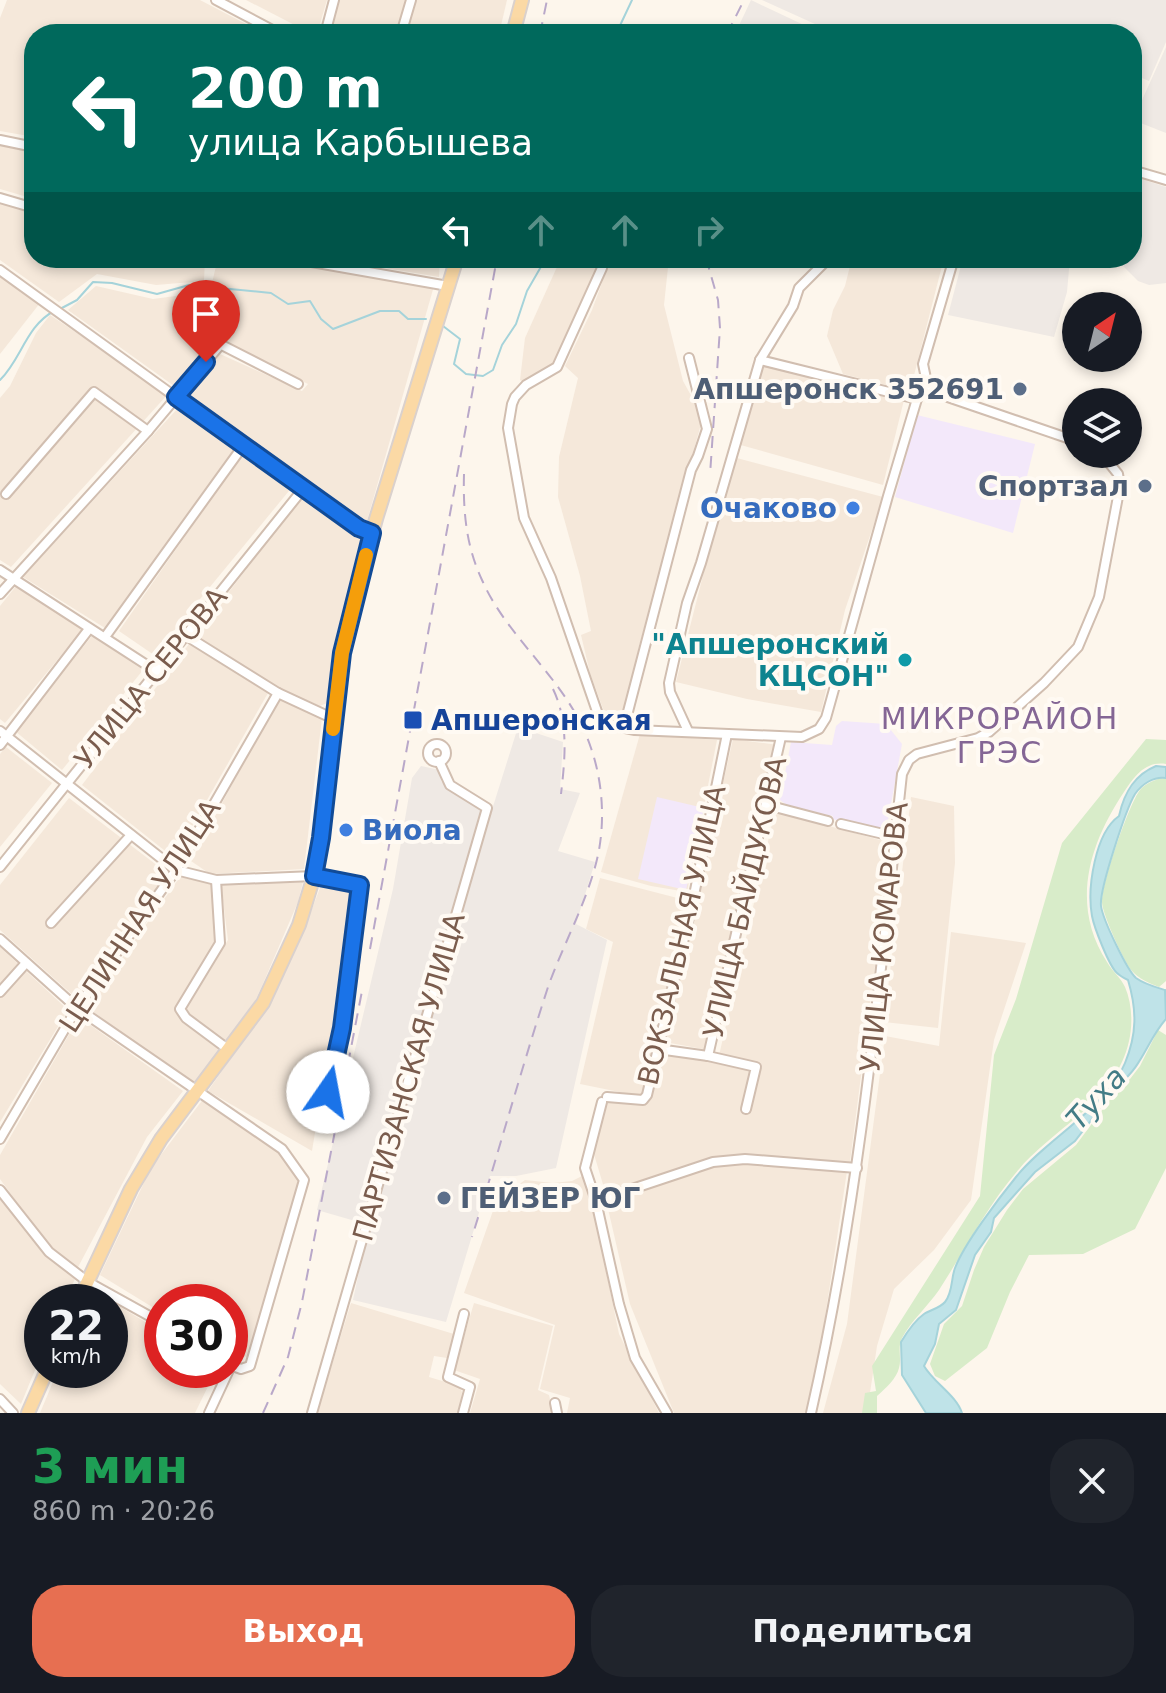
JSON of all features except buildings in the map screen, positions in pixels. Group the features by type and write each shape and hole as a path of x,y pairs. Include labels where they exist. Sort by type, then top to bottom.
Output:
{"main road":[{"path":"516,24 522,0"},
{"path":"88,1282 131,1189 161,1139 263,1003 299,925 314,876 321,838 342,653 372,533 454,268"},
{"path":"28,1413 39,1388"}],"street":[{"path":"216,0 261,24"},
{"path":"328,24 334,0"},
{"path":"404,24 411,0"},
{"path":"0,140 24,145"},
{"path":"1142,173 1166,180"},
{"path":"0,198 24,205"},
{"path":"346,268 448,286"},
{"path":"602,268 557,367 526,385 515,397 508,428 524,518 551,578 601,723 635,730 781,737 802,737 819,729 826,718 917,399 927,383"},
{"path":"688,731 669,683 687,603 760,360 793,306 799,288 819,268"},
{"path":"951,268 923,364 927,383 936,393 1062,436"},
{"path":"0,270 303,489 359,528 372,533"},
{"path":"204,336 298,384"},
{"path":"0,594 148,431 221,344"},
{"path":"624,727 691,470 707,429 689,358"},
{"path":"760,360 917,399"},
{"path":"6,494 94,392 148,431"},
{"path":"105,637 243,446"},
{"name":"УЛИЦА КОМАРОВА","path":"811,1413 825,1352 857,1168 902,774 909,760 917,754 978,738 989,732 1044,683 1078,647 1099,597 1120,486 1114,468"},
{"name":"УЛИЦА СЕРОВА","path":"0,867 303,489"},
{"path":"0,570 156,671"},
{"path":"0,745 3,734 89,629"},
{"path":"185,635 278,693 334,719"},
{"name":"ЦЕЛИННАЯ УЛИЦА","path":"0,1139 77,1008 176,870 278,693"},
{"path":"3,734 176,870 216,880 314,876 360,885 342,1028 328,1092"},
{"name":"ВОКЗАЛЬНАЯ УЛИЦА","path":"667,1413 635,1358 585,1168 604,1099 643,1100 647,1095 693,900 727,734"},
{"name":"УЛИЦА БАЙДУКОВА","path":"708,1056 781,737"},
{"name":"ПАРТИЗАНСКАЯ УЛИЦА","path":"312,1413 487,808 450,785 439,761"},
{"path":"767,805 828,821"},
{"path":"841,824 896,837"},
{"path":"51,923 131,835"},
{"path":"216,880 220,943 180,1009 186,1018 230,1051"},
{"path":"0,939 77,1008 282,1149 304,1180 248,1367"},
{"path":"0,992 26,963"},
{"path":"658,1049 756,1067 746,1109"},
{"path":"596,1201 713,1162 745,1159 857,1168"},
{"path":"0,1190 49,1252 88,1282 144,1313"},
{"path":"463,1413 470,1387 448,1377 464,1314"},
{"path":"209,1413 220,1388"},
{"path":"0,1399 13,1413"},
{"path":"555,1403 557,1413"}],"shaded area":[{"path":"7,0 200,0 246,24 24,24 24,135 0,131 0,18"},
{"path":"246,0 327,0 320,24 293,24"},
{"path":"339,0 407,0 400,24 333,24"},
{"path":"416,0 507,0 501,24 409,24"},
{"path":"751,0 802,24 740,24"},
{"path":"762,0 1166,0 1166,42 1149,81 1142,78 1142,24 815,24"},
{"path":"1166,47 1166,133 1142,124 1142,100"},
{"path":"0,143 24,148 24,196 0,189"},
{"path":"1142,179 1166,187 1166,283 1149,285 1138,281 1125,268 1142,268"},
{"path":"0,200 24,207 24,268 205,268 204,281 156,285 97,274 59,302 0,260"},
{"path":"216,268 327,268 434,286 367,521 183,392 220,354 302,391 308,384 208,335 211,287"},
{"path":"385,268 439,268 439,277"},
{"path":"556,268 597,268 553,365 526,384 520,380 525,338"},
{"path":"607,268 668,268 664,305 683,381 703,417 639,646 627,714 606,717 590,673 581,635 591,631 580,576 558,497 559,457 578,378 565,366 592,310"},
{"path":"850,268 941,268 910,391 843,374 827,336 833,310"},
{"path":"960,268 1069,268 1067,292 1062,292 1062,309 1054,337 948,315"},
{"path":"0,273 40,303 0,354"},
{"path":"96,286 153,299 205,292 201,341 212,349 177,388 68,310"},
{"path":"50,315 168,394 11,567 0,560 0,398 10,386 36,333"},
{"path":"763,363 904,400 883,485 737,444"},
{"path":"179,407 236,449 105,628 23,577"},
{"path":"917,415 1035,444 1013,533 895,497"},
{"path":"244,452 293,486 154,655 119,631"},
{"path":"733,457 883,497 845,610 821,712 676,682"},
{"path":"305,493 362,532 332,654 327,703 320,706 283,690 195,636"},
{"path":"17,585 83,629 5,723 0,719 0,606"},
{"path":"92,636 143,670 62,770 15,731"},
{"path":"189,644 268,693 174,858 82,785"},
{"path":"280,695 322,718 304,869 210,874 191,861"},
{"path":"842,721 886,724 902,744 887,826 877,829 832,819 833,816 791,808 780,800 791,742 832,745 836,726"},
{"path":"518,727 563,742 560,789 580,793 558,851 595,862 576,924 607,940 556,1168 516,1176 490,1176 446,1322 353,1300 369,1225 317,1210 393,889 412,778 421,766 440,770 441,781 490,816"},
{"path":"640,734 717,740 687,892 601,872"},
{"path":"733,739 778,745 708,1050 665,1042"},
{"path":"6,747 52,783 0,847 0,754"},
{"path":"657,797 704,808 686,890 638,879"},
{"path":"911,797 954,806 955,863 938,1028 884,1022"},
{"path":"69,798 167,873 76,998 0,930 0,885"},
{"path":"775,811 887,842 850,1162 747,1157 711,1159 605,1191 593,1151 602,1108 612,1099 644,1104 653,1093 665,1052 718,1060"},
{"path":"180,877 213,884 218,936 176,1008 185,1022 221,1048 193,1085 87,1007"},
{"path":"600,878 689,901 644,1097 580,1084 613,942 586,929"},
{"path":"323,880 352,887 355,892 312,1151 208,1091 266,1008 302,935"},
{"path":"303,882 298,902 248,1016 226,1045 185,1012 228,940 221,885"},
{"path":"951,932 1026,943 994,1040 971,1200 934,1250 894,1289 877,1346 867,1413 823,1413 847,1324 885,1036 939,1046"},
{"path":"0,947 68,1010 0,1122"},
{"path":"79,1017 183,1091 147,1137 77,1269 50,1248 0,1179 0,1155"},
{"path":"204,1098 282,1152 301,1181 248,1357 248,1284 144,1284 144,1302 128,1292 128,1284 115,1284 100,1275 151,1168"},
{"path":"714,1164 802,1165 847,1171 817,1371 807,1413 674,1413 630,1304 606,1200"},
{"path":"586,1174 619,1334 659,1413 567,1413 570,1398 540,1389 555,1325 464,1293 494,1208 507,1209 514,1188 525,1180 553,1183 572,1181"},
{"path":"0,1197 49,1256 75,1279 73,1284 24,1284 24,1388 28,1388 21,1404 0,1384"},
{"path":"351,1303 454,1334 447,1358 434,1356 429,1377 459,1386 462,1392 459,1413 317,1413"},
{"path":"474,1303 553,1326 538,1390 549,1395 553,1413 470,1413 480,1379 454,1370"},
{"path":"128,1312 144,1321 144,1388 207,1388 195,1413 40,1413 50,1388 128,1388"}],"green space":[{"path":"1146,739 1166,740 1166,764 1146,767 1128,786 1101,832 1088,875 1089,919 1109,965 1123,984 1130,1007 1129,1041 1122,1062 1099,1096 1020,1168 998,1197 939,1290 902,1338 898,1372 877,1396 877,1413 862,1413 865,1393 876,1391 872,1366 980,1196 994,1055 1016,999 1062,843"},
{"path":"1166,779 1166,981 1159,987 1138,976 1128,966 1102,903 1111,863 1135,798 1150,782"},
{"path":"1158,1030 1166,1035 1166,1168 1135,1229 1083,1254 1029,1255 987,1348 945,1381 935,1376 930,1364 944,1324 962,1306 984,1247 1007,1210 1023,1189 1076,1145 1120,1086 1140,1066"}],"water":[{"path":"1156,766 1166,767 1166,778 1149,782 1135,794 1114,850 1101,906 1121,955 1132,973 1142,982 1165,990 1166,1019 1134,1069 1075,1141 1035,1172 994,1218 991,1232 975,1255 956,1310 939,1324 935,1344 924,1366 955,1400 962,1413 926,1413 902,1375 901,1342 920,1317 945,1302 966,1247 1009,1186 1029,1163 1105,1094 1129,1052 1134,1022 1131,991 1128,980 1117,973 1110,963 1096,929 1091,904 1092,877 1104,835 1119,816 1127,792 1142,774"}],"waterway":[{"path":"621,24 632,0"},
{"path":"443,326 460,339 454,364 466,374 483,376 493,370 540,268"},
{"path":"60,309 77,300 93,282 112,283 157,294 189,285 271,293 288,304 310,301 321,319 333,329 380,311 399,311 408,319 426,319"},
{"path":"0,380 37,325 54,311"}],"railway":[{"path":"542,24 547,0"},
{"path":"732,24 744,0"},
{"path":"370,949 495,268"},
{"path":"709,268 718,300 720,328 710,475"},
{"path":"464,474 467,528 472,554 482,580 493,602 554,681 581,724 595,760 602,811 595,868 548,987 472,1237"},
{"path":"553,689 564,727 561,794"},
{"path":"263,1413 288,1357 302,1302 362,991"}],"slow traffic":[{"path":"333,729 342,653 366,555"}],"place":[{"name":"Апшеронск 352691","path":"1020,389"},
{"name":"Спортзал","path":"1145,486"},
{"name":"Очаково","path":"853,508"},
{"name":"\"Апшеронский КЦСОН\"","path":"905,660"},
{"name":"Апшеронская","path":"413,720"},
{"name":"Виола","path":"346,830"},
{"name":"ГЕЙЗЕР ЮГ","path":"444,1198"}],"district":[{"name":"МИКРОРАЙОН ГРЭС","path":"1000,735"}],"route":[{"path":"206,362 176,397 359,528 372,533 342,653 314,876 360,885 342,1028 328,1092"}],"water label":[{"name":"Туха","path":"1096,1098"}]}
